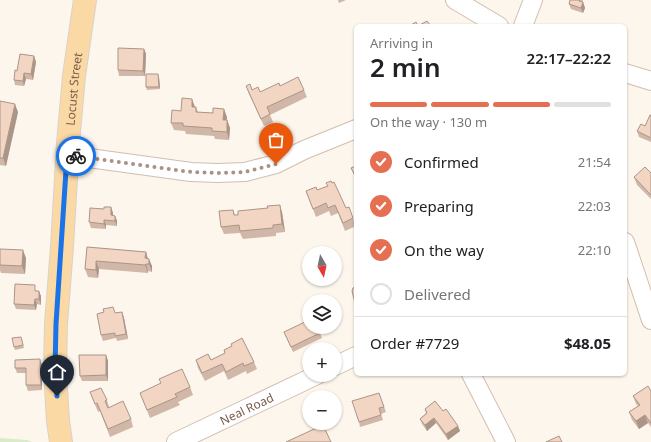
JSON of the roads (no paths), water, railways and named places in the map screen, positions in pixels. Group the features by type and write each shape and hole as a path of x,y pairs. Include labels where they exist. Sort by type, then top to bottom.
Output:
{"main road":[{"name":"Locust Street","path":"61,442 55,370 56,324 67,155 74,76 85,0"}],"street":[{"path":"455,0 496,24"},
{"path":"523,24 533,0"},
{"path":"627,74 651,81"},
{"path":"67,155 191,172 245,172 276,164 304,150 354,130"},
{"path":"627,248 651,320"},
{"path":"342,363 354,357"},
{"path":"472,376 506,442"},
{"name":"Neal Road","path":"176,442 302,382"}]}
